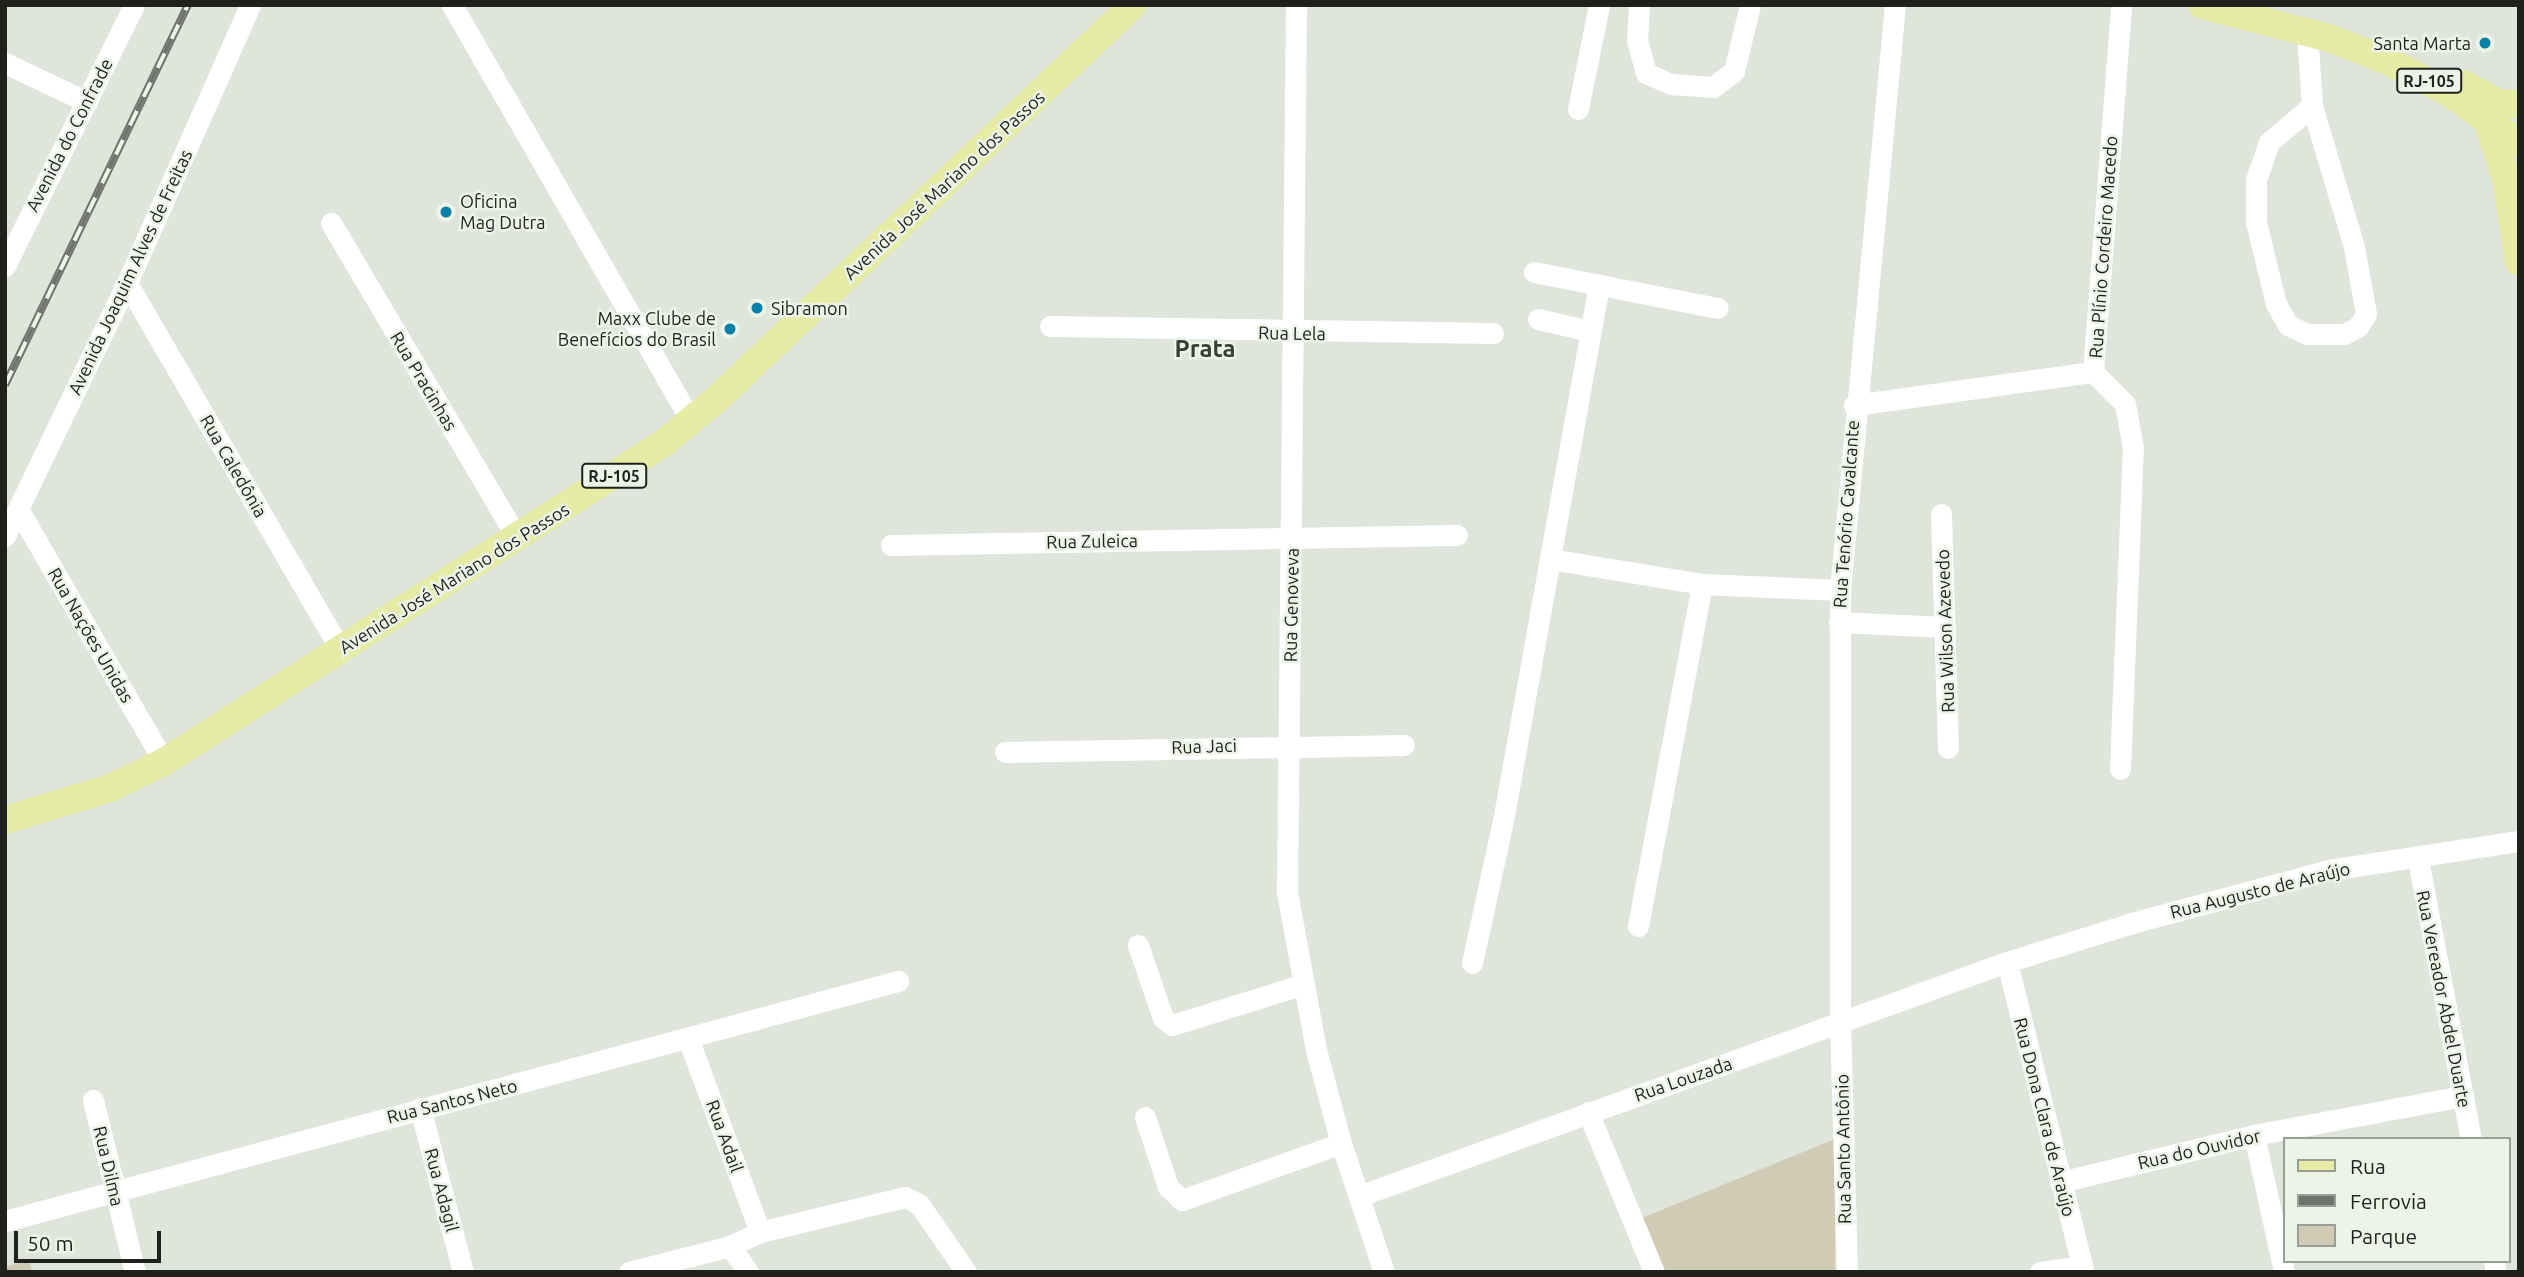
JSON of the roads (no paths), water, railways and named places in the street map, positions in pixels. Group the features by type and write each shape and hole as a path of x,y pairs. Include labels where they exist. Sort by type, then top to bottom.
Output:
{"main road":[{"name":"Avenida José Mariano dos Passos","path":"5,820 110,788 164,762 518,539 691,421 1133,5"},
{"name":"RJ-105","path":"2202,5 2318,35 2366,41 2401,50 2488,99 2519,104"},
{"name":"RJ-105","path":"2318,35 2424,78 2519,143"},
{"path":"2487,120 2512,169 2519,262"}],"street":[{"name":"Avenida do Confrade","path":"5,266 13,228 87,102 134,5"},
{"name":"Avenida Joaquim Alves de Freitas","path":"5,536 127,283 250,5"},
{"path":"452,5 691,421"},
{"name":"Rua Genoveva","path":"1296,5 1287,892 1301,985 1341,1143 1384,1272"},
{"path":"1578,109 1599,5"},
{"path":"1639,5 1637,40 1646,72 1671,84 1713,87 1734,71 1750,5"},
{"name":"Rua Tenório Cavalcante","path":"1840,1026 1840,590 1854,405 1895,5"},
{"name":"Rua Plínio Cordeiro Macedo","path":"2120,769 2132,438 2125,404 2093,372 2121,5"},
{"path":"2312,106 2269,142 2256,180 2256,222 2276,304 2288,325 2307,334 2344,334 2358,327 2366,314 2354,247 2312,106 2318,35"},
{"path":"5,63 87,102"},
{"name":"Rua Pracinhas","path":"331,223 518,539"},
{"path":"1534,271 1718,308"},
{"name":"Rua Caledônia","path":"127,283 341,650"},
{"path":"1472,963 1550,559 1599,285"},
{"path":"1538,319 1590,331"},
{"name":"Rua Lela","path":"1050,326 1292,333 1493,333"},
{"path":"1854,405 2093,372"},
{"name":"Rua Nações Unidas","path":"18,509 164,762"},
{"name":"Rua Wilson Azevedo","path":"1941,514 1948,748"},
{"name":"Rua Zuleica","path":"891,545 1457,535"},
{"path":"1550,559 1702,584 1840,590"},
{"path":"1638,926 1702,584"},
{"path":"1839,622 1944,627"},
{"name":"Rua Jaci","path":"1005,752 1287,744 1404,744"},
{"name":"Rua Augusto de Araújo","path":"2007,962 2233,894 2329,870 2418,859 2519,841"},
{"name":"Rua Vereador Abdel Duarte","path":"2418,859 2471,1137"},
{"path":"1138,946 1163,1018 1172,1025 1301,985"},
{"name":"Rua Louzada","path":"1359,1196 1588,1112 1840,1026 2007,962"},
{"name":"Rua Dona Clara de Araújo","path":"2007,962 2083,1269"},
{"name":"Rua Santos Neto","path":"5,1221 420,1108 689,1041 898,981"},
{"name":"Rua Santo Antônio","path":"1840,1026 1847,1272"},
{"name":"Rua Adail","path":"689,1041 760,1232"},
{"name":"Rua do Ouvidor","path":"2060,1182 2253,1135 2463,1096"},
{"name":"Rua Dilma","path":"93,1100 135,1272"},
{"name":"Rua Adagil","path":"420,1108 463,1272"},
{"path":"1588,1112 1654,1272"},
{"path":"1145,1117 1168,1187 1182,1200 1341,1143"},
{"path":"2253,1135 2284,1272"},
{"path":"629,1272 730,1246 760,1232 844,1214 898,1197 913,1199 966,1272"},
{"path":"730,1246 748,1272"},
{"path":"2040,1272 2083,1269"}],"railway":[{"path":"5,385 188,5"}],"place":[{"name":"Santa Marta","path":"2485,43"},
{"name":"Oficina Mag Dutra","path":"446,212"},
{"name":"Sibramon","path":"757,308"},
{"name":"Maxx Clube de Benefícios do Brasil","path":"730,329"}],"district":[{"name":"Prata","path":"1205,349"}]}
